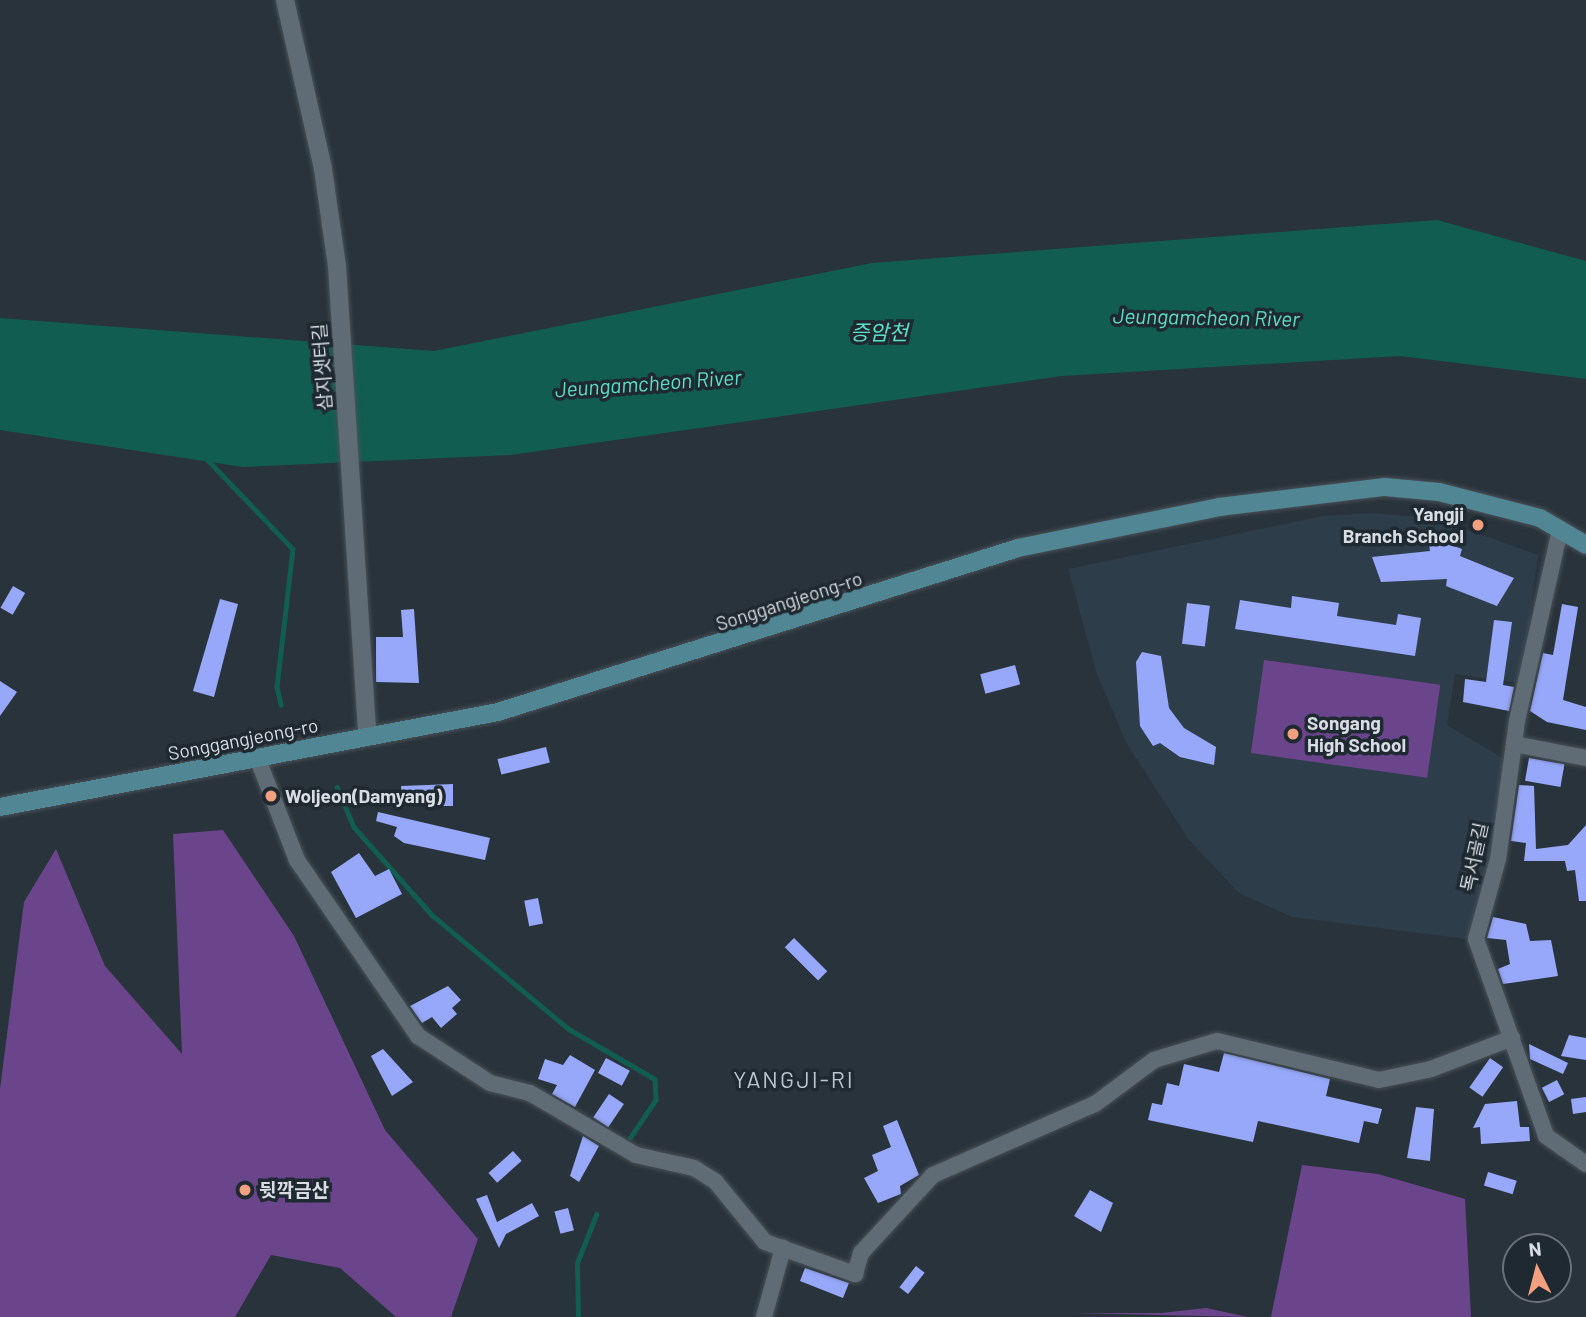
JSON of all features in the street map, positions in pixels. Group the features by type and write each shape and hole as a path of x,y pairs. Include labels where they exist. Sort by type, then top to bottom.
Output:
{"main road":[{"name":"Songgangjeong-ro","path":"0,807 367,736 583,689 1060,537 1219,507 1385,487 1494,505 1560,530 1586,545"}],"street":[{"name":"삼지샛터길","path":"285,0 323,169 337,265 367,736"},
{"name":"독서골길","path":"1560,530 1514,744 1498,859 1476,939 1546,1136 1586,1164"},
{"path":"1514,744 1586,758"},
{"path":"257,757 297,860 418,1036 489,1083 530,1093 636,1155 694,1168 715,1181 765,1242 855,1274 861,1253 933,1175 1095,1104 1154,1060 1217,1041 1379,1080 1431,1069 1512,1038"},
{"path":"764,1317 783,1248"}],"shaded area":[{"name":"Songang High School","path":"1370,513 1435,518 1538,555 1521,683 1455,674 1447,725 1506,760 1491,856 1467,939 1292,917 1239,893 1189,840 1127,744 1097,674 1068,569 1323,516"},
{"path":"1264,660 1440,685 1427,778 1251,753"},
{"path":"223,830 294,936 385,1130 478,1239 451,1317 396,1317 340,1268 271,1255 235,1317 0,1317 0,1089 24,902 56,849 105,966 182,1054 173,834"},
{"path":"1302,1165 1378,1174 1465,1199 1471,1317 1271,1317"},
{"path":"1206,1308 1248,1317 1071,1313 1161,1313"}],"water":[{"name":"증암천","path":"1437,220 1586,261 1586,379 1400,356 1062,376 511,455 243,467 0,430 0,318 434,351 872,263"}],"building":[{"path":"1445,543 1462,549 1460,556 1514,578 1497,606 1446,586 1447,579 1381,582 1372,557 1430,551 1429,544"},
{"path":"13,586 25,593 13,615 0,608"},
{"path":"1292,596 1339,603 1337,616 1396,625 1398,614 1421,618 1415,656 1235,629 1240,600 1291,608"},
{"path":"220,599 238,604 214,697 193,691"},
{"path":"1187,603 1210,606 1205,646 1182,644"},
{"path":"1562,604 1578,607 1563,700 1586,707 1586,730 1547,722 1530,711 1543,653 1553,655"},
{"path":"414,609 419,683 376,682 376,637 403,637 401,610"},
{"path":"1494,620 1512,622 1503,685 1514,687 1509,711 1463,702 1465,679 1486,682"},
{"path":"1142,652 1161,656 1169,708 1184,728 1216,747 1214,765 1180,757 1160,743 1153,746 1140,726 1136,662"},
{"path":"1015,665 1020,684 985,694 980,674"},
{"path":"0,681 17,692 0,716"},
{"path":"546,747 550,763 501,775 497,759"},
{"path":"1529,758 1564,764 1560,787 1525,781"},
{"path":"453,784 453,806 437,806 434,798 402,801 401,786"},
{"path":"1519,785 1534,786 1536,849 1568,845 1586,825 1586,901 1579,901 1575,870 1567,871 1565,861 1524,861 1526,843 1511,841"},
{"path":"378,812 490,838 485,860 404,843 394,836 397,827 376,821"},
{"path":"359,853 375,876 389,869 402,894 356,918 331,872"},
{"path":"538,898 543,924 529,926 524,901"},
{"path":"1493,917 1526,924 1530,941 1551,940 1558,976 1503,984 1498,969 1510,964 1506,940 1487,938"},
{"path":"794,938 827,971 818,980 785,947"},
{"path":"448,986 461,1000 452,1008 457,1014 441,1028 432,1017 422,1023 410,1006"},
{"path":"1569,1035 1586,1038 1586,1060 1561,1056"},
{"path":"1529,1044 1568,1063 1563,1074 1530,1059"},
{"path":"383,1049 413,1082 392,1096 371,1056"},
{"path":"1224,1053 1330,1079 1326,1096 1382,1109 1378,1124 1364,1121 1359,1143 1258,1121 1253,1142 1148,1120 1152,1103 1162,1105 1167,1083 1179,1086 1184,1064 1219,1072"},
{"path":"570,1055 595,1070 575,1107 552,1094 557,1085 538,1079 545,1059 563,1065"},
{"path":"606,1058 630,1071 622,1086 598,1073"},
{"path":"1490,1058 1503,1067 1482,1097 1469,1087"},
{"path":"1557,1080 1564,1094 1549,1102 1542,1088"},
{"path":"609,1094 624,1104 608,1127 593,1117"},
{"path":"1586,1097 1586,1112 1573,1114 1571,1099"},
{"path":"1517,1101 1520,1127 1529,1127 1530,1141 1481,1144 1480,1127 1473,1128 1485,1104"},
{"path":"1416,1107 1434,1109 1430,1161 1407,1158"},
{"path":"897,1120 919,1175 900,1186 901,1194 878,1203 864,1178 878,1171 872,1155 891,1147 883,1126"},
{"path":"583,1136 599,1146 579,1182 570,1176"},
{"path":"513,1151 522,1161 497,1183 488,1173"},
{"path":"1488,1172 1517,1181 1513,1194 1484,1185"},
{"path":"1090,1190 1113,1203 1101,1232 1074,1216"},
{"path":"487,1195 497,1222 532,1203 539,1216 506,1234 499,1248 476,1199"},
{"path":"568,1208 574,1230 560,1234 554,1212"},
{"path":"916,1266 925,1273 908,1294 899,1287"},
{"path":"805,1268 849,1283 843,1298 800,1281"}],"waterway":[{"path":"207,459 293,549 277,687 281,705"},
{"path":"337,787 354,827 432,915 569,1029 655,1079 656,1100 631,1137"},
{"path":"578,1317 577,1263 596,1215"}],"place":[{"name":"Yangji Branch School","path":"1478,525"},
{"name":"Songang High School","path":"1293,734"},
{"name":"Woljeon(Damyang)","path":"271,796"},
{"name":"뒷깍금산","path":"245,1190"}],"district":[{"name":"YANGJI-RI","path":"794,1079"}],"water label":[{"name":"Jeungamcheon River","path":"1206,317"},
{"name":"Jeungamcheon River","path":"648,383"}]}
